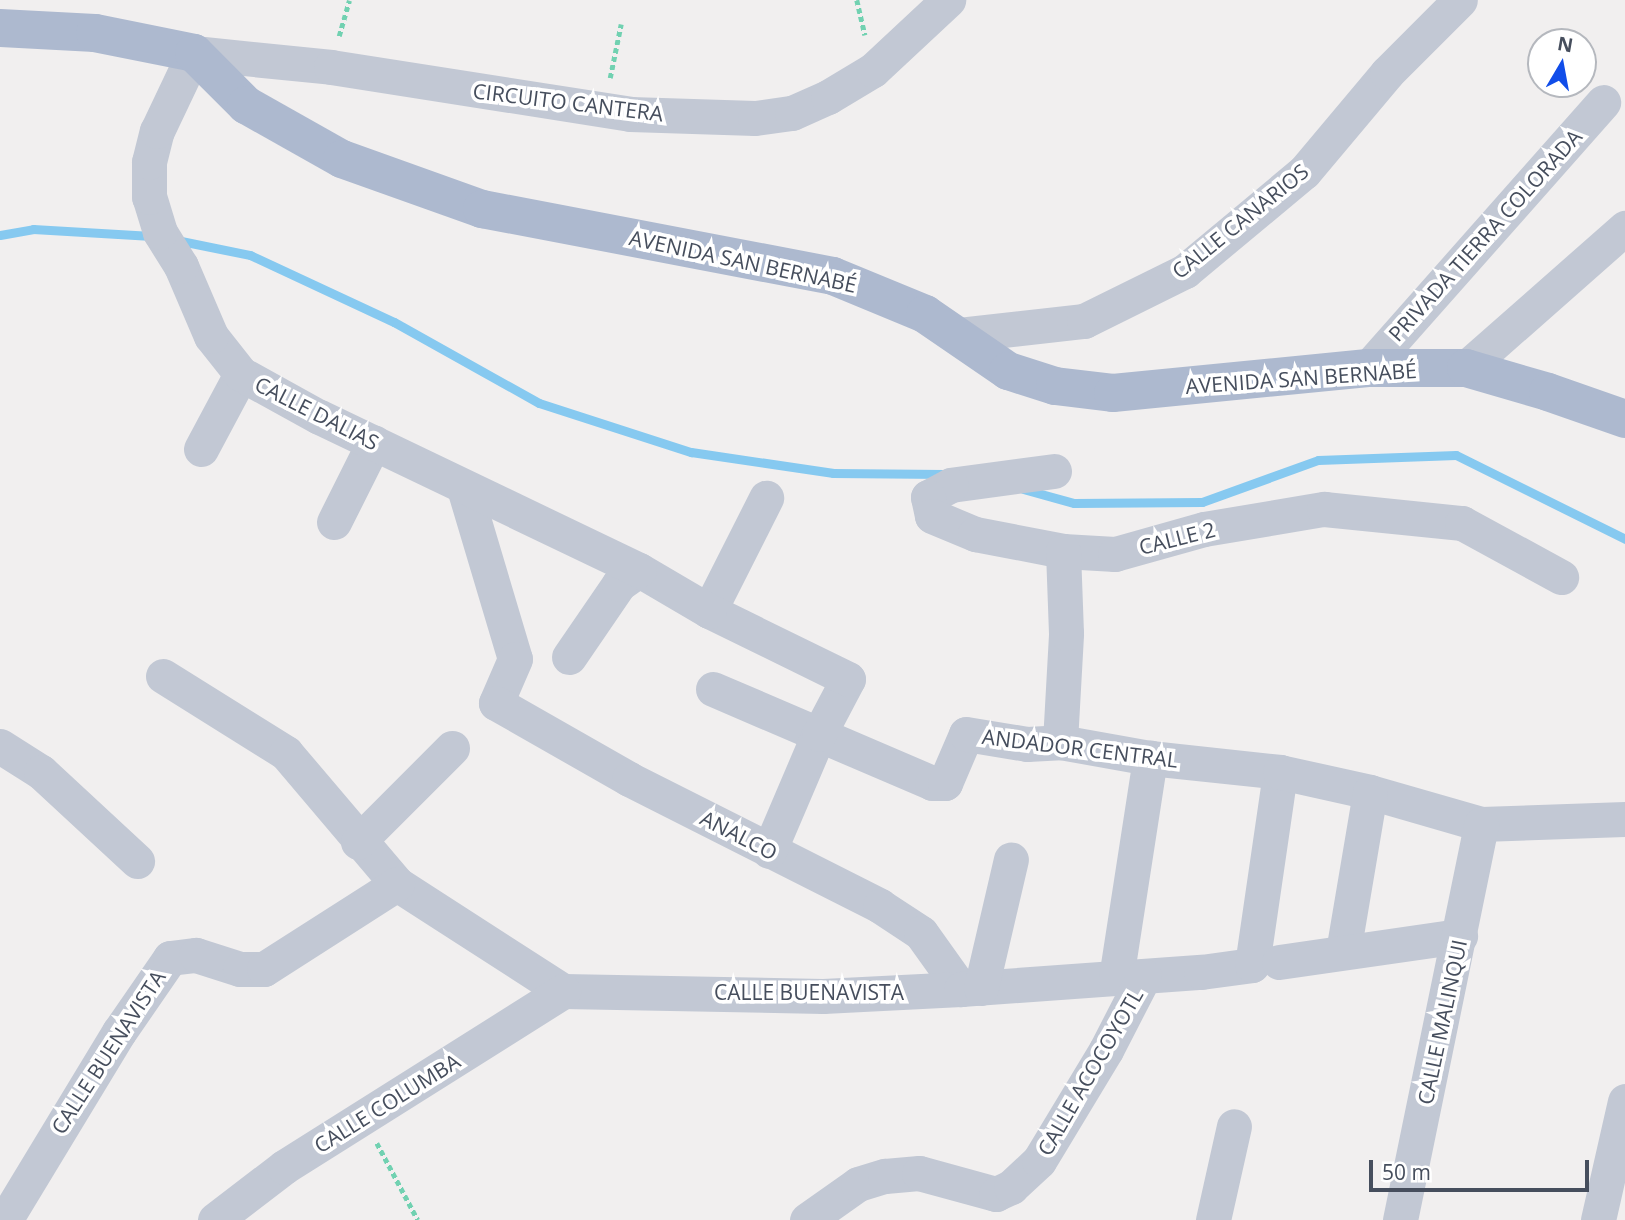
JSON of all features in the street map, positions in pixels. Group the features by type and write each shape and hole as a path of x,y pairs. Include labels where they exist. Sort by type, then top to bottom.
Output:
{"main road":[{"path":"0,28 95,33 194,53"},
{"name":"AVENIDA SAN BERNABÉ","path":"194,53 246,105 342,159 482,209 833,276 914,309 959,335 1008,371 1055,386 1091,391 1126,391 1368,368 1466,368 1625,419"}],"street":[{"name":"CIRCUITO CANTERA","path":"194,53 331,67 630,114 755,118 792,113 828,97 873,70 948,0"},
{"name":"CALLE CANARIOS","path":"959,335 1084,321 1185,271 1304,172 1387,74 1460,0"},
{"name":"CALLE DALIAS","path":"194,53 157,131 149,162 149,197 160,232 181,266 211,336 241,374 319,417 639,570 709,611 848,679 820,734"},
{"name":"PRIVADA TIERRA COLORADA","path":"1368,368 1603,102"},
{"path":"1466,368 1625,228"},
{"path":"201,449 241,374"},
{"path":"334,522 374,442"},
{"name":"CALLE 2","path":"1044,472 951,485 928,498 932,516 975,534 1063,551 1115,554 1204,529 1324,509 1462,523 1561,577"},
{"name":"ANALCO","path":"464,488 515,659 496,703 629,779 880,906 920,933 971,989"},
{"path":"709,611 766,498"},
{"path":"1060,742 1066,633 1063,551"},
{"path":"569,657 619,584 639,570"},
{"path":"163,676 286,753 358,842 397,884 414,892 563,991"},
{"name":"ANDADOR CENTRAL","path":"713,689 932,782 945,783 966,734 1027,744 1060,742 1150,758 1280,772 1370,792 1481,824 1625,818"},
{"path":"769,851 820,734"},
{"path":"0,746 41,772 137,861"},
{"path":"358,842 452,748"},
{"name":"CALLE ACOCOYOTL","path":"807,1220 858,1184 885,1176 919,1173 996,1194 1011,1187 1040,1161 1107,1050 1130,977 1150,758"},
{"path":"1265,963 1280,772"},
{"path":"1343,953 1370,792"},
{"name":"CALLE MALINQUI","path":"1400,1220 1481,824"},
{"path":"971,989 1012,859"},
{"name":"CALLE BUENAVISTA","path":"5,1220 105,1055 170,958 196,955 240,969 264,969 397,884"},
{"name":"CALLE BUENAVISTA","path":"563,991 823,996 971,989 1265,963 1460,936"},
{"name":"CALLE COLUMBA","path":"215,1220 284,1167 563,991"},
{"path":"1598,1220 1625,1101"},
{"path":"1213,1220 1234,1126"}],"path":[{"path":"603,110 621,23"},
{"path":"363,1118 418,1220"}],"waterway":[{"path":"0,235 33,229 152,236"},
{"path":"176,240 250,255 394,322 539,403 691,452 833,473 944,474"},
{"path":"1023,489 1074,503 1202,502 1318,460 1456,455 1625,539"}]}
